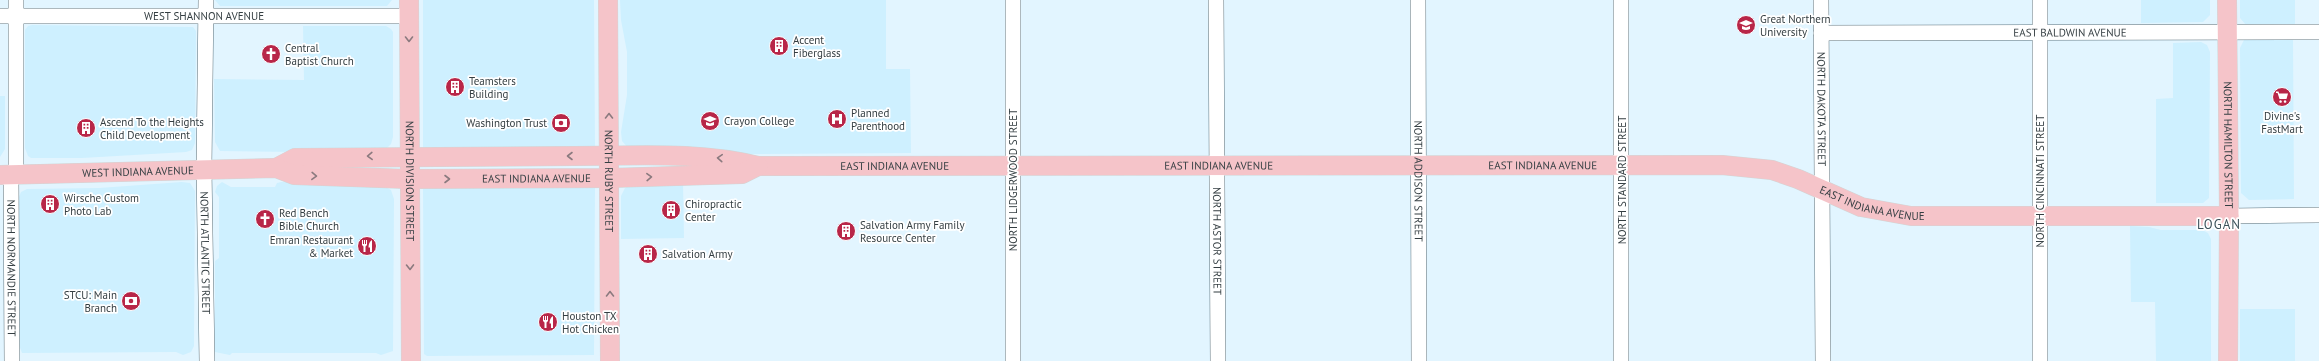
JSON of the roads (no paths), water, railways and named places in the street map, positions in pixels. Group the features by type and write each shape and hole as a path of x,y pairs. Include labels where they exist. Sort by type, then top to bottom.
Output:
{"main road":[{"name":"NORTH RUBY STREET","path":"608,0 610,361"},
{"name":"NORTH HAMILTON STREET","path":"2227,0 2229,216 2228,361"},
{"name":"NORTH DIVISION STREET","path":"409,8 408,179 411,361"},
{"name":"EAST INDIANA AVENUE","path":"409,156 609,155 714,158 732,159 758,166 1722,165 1772,170 1798,179 1861,207 1911,216 2229,216"},
{"name":"WEST INDIANA AVENUE","path":"276,168 295,158 409,156"},
{"name":"EAST INDIANA AVENUE","path":"408,179 610,178 742,174 758,166"},
{"name":"WEST INDIANA AVENUE","path":"9,175 204,168 276,168 294,175 408,179"}],"street":[{"name":"NORTH NORMANDIE STREET","path":"12,361 9,175 16,0"},
{"name":"NORTH ATLANTIC STREET","path":"206,0 204,168 207,361"},
{"name":"NORTH LIDGERWOOD STREET","path":"1012,0 1014,361"},
{"name":"NORTH ASTOR STREET","path":"1216,0 1218,361"},
{"name":"NORTH ADDISON STREET","path":"1418,0 1419,361"},
{"name":"NORTH STANDARD STREET","path":"1621,0 1621,361"},
{"name":"NORTH DAKOTA STREET","path":"1821,0 1823,361"},
{"name":"NORTH CINCINNATI STREET","path":"2040,0 2040,361"},
{"name":"WEST SHANNON AVENUE","path":"0,16 206,16 409,8"},
{"name":"EAST BALDWIN AVENUE","path":"1821,33 2319,32"},
{"name":"EAST INDIANA AVENUE","path":"2229,216 2319,215"}],"place":[{"name":"Great Northern University","path":"1746,25"},
{"name":"Accent Fiberglass","path":"779,46"},
{"name":"Central Baptist Church","path":"271,54"},
{"name":"Teamsters Building","path":"455,87"},
{"name":"Divine's FastMart","path":"2282,97"},
{"name":"Planned Parenthood","path":"837,119"},
{"name":"Crayon College","path":"710,121"},
{"name":"Washington Trust","path":"561,123"},
{"name":"Ascend To the Heights Child Development","path":"86,128"},
{"name":"Wirsche Custom Photo Lab","path":"50,204"},
{"name":"Chiropractic Center","path":"671,210"},
{"name":"Red Bench Bible Church","path":"265,219"},
{"name":"Salvation Army Family Resource Center","path":"846,231"},
{"name":"Emran Restaurant & Market","path":"367,246"},
{"name":"Salvation Army","path":"648,254"},
{"name":"STCU: Main Branch","path":"131,301"},
{"name":"Houston TX Hot Chicken","path":"548,322"}],"district":[{"name":"LOGAN","path":"2219,224"}]}
